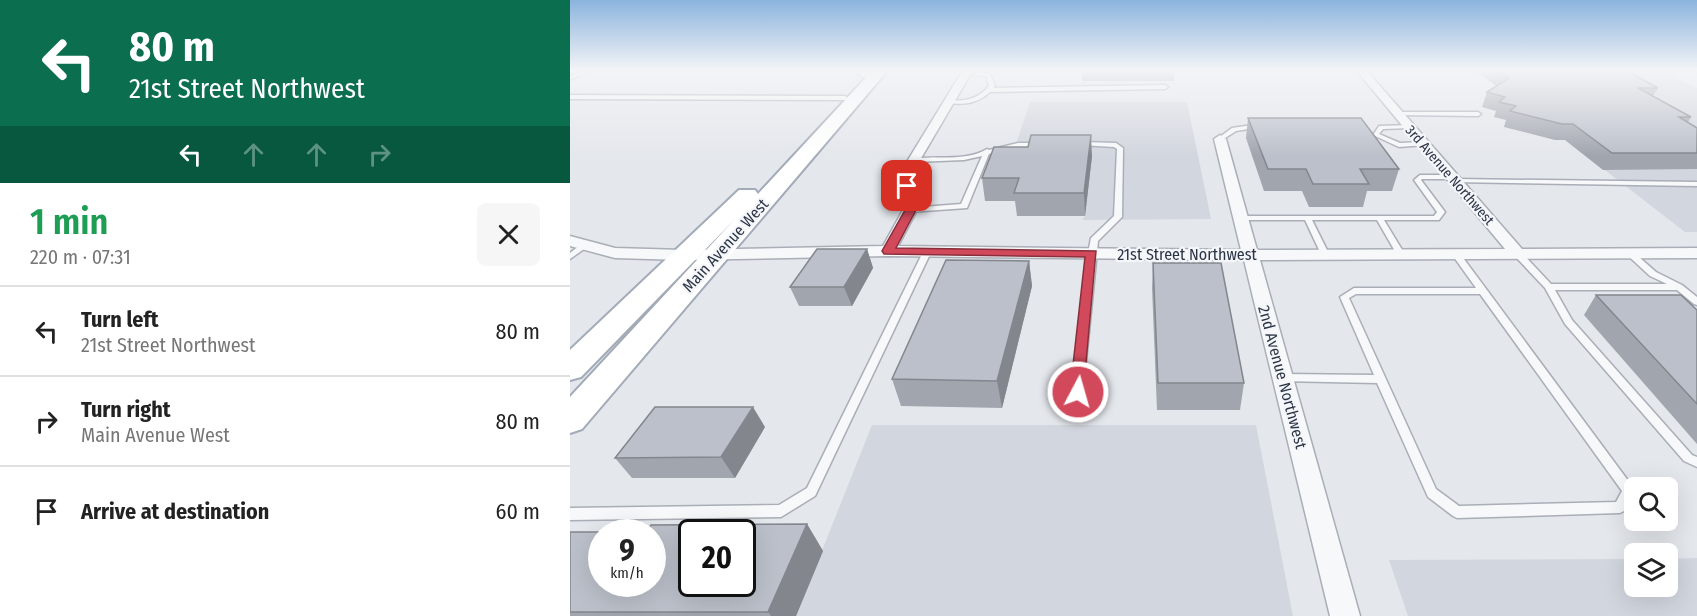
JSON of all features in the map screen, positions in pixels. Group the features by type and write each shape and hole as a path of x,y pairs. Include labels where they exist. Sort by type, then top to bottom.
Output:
{"main road":[{"name":"Main Avenue West","path":"570,369 683,255 844,99"},
{"name":"Main Avenue West","path":"570,420 848,99"}],"street":[{"path":"888,251 910,210 907,186 914,160 950,99"},
{"name":"3rd Avenue Northwest","path":"1385,99 1516,252"},
{"name":"2nd Avenue Northwest","path":"1220,139 1346,616"},
{"name":"21st Street Northwest","path":"570,241 615,253 683,255 888,251 1251,255 1516,252 1697,253"}],"lane":[{"path":"948,102 974,101 977,99"},
{"path":"1398,114 1478,114"},
{"path":"1220,139 1234,129 1263,125"},
{"path":"1376,135 1381,127 1409,127"},
{"path":"1367,131 1399,145 1423,144"},
{"path":"1071,144 1103,144 1120,148 1118,217 1094,240 1078,392"},
{"path":"914,160 957,159 1018,145 1050,145"},
{"path":"910,210 964,206 987,151"},
{"path":"1241,218 1436,218 1441,212 1417,180 1420,177 1697,184"},
{"path":"1308,219 1325,254"},
{"path":"1379,219 1400,253"},
{"path":"570,257 587,244"},
{"path":"570,514 781,511 811,492 927,252"},
{"path":"1516,252 1549,287 1568,322 1688,458 1697,462"},
{"path":"1628,252 1653,274 1679,287 1697,302"},
{"path":"1455,253 1483,291 1628,490 1620,507 1457,513 1432,493 1344,297 1354,291 1483,291"},
{"path":"1549,287 1679,287"},
{"path":"1283,378 1381,379"}],"shaded area":[{"path":"1513,99 1697,99 1697,232 1685,232"},
{"path":"1030,102 1187,102 1211,219 1082,220 1085,216 1012,156"},
{"path":"872,425 1256,425 1293,616 796,616"},
{"path":"1697,558 1697,616 1408,616 1389,560 1624,559 1624,597 1678,597 1678,559"}],"building":[{"path":"1503,99 1658,99 1691,117 1679,117 1697,128 1697,153 1612,153 1573,124 1562,124 1510,111 1516,106 1499,102"},
{"path":"1248,118 1361,118 1399,169 1360,169 1369,184 1313,184 1306,169 1268,169"},
{"path":"1031,135 1091,135 1084,193 1014,193 1019,178 982,178 994,147 1028,147"},
{"path":"817,249 867,249 844,287 790,287"},
{"path":"946,260 1029,261 997,381 892,379"},
{"path":"1153,263 1221,263 1244,383 1158,383"},
{"path":"1596,295 1681,295 1697,310 1697,404"},
{"path":"655,407 753,407 721,457 615,458"},
{"path":"756,524 807,524 768,612 570,612 570,532 588,532 588,597 666,597 666,525 678,525 678,597 756,597"}],"route":[{"path":"907,186 910,210 888,251 1092,253 1078,392"}]}
